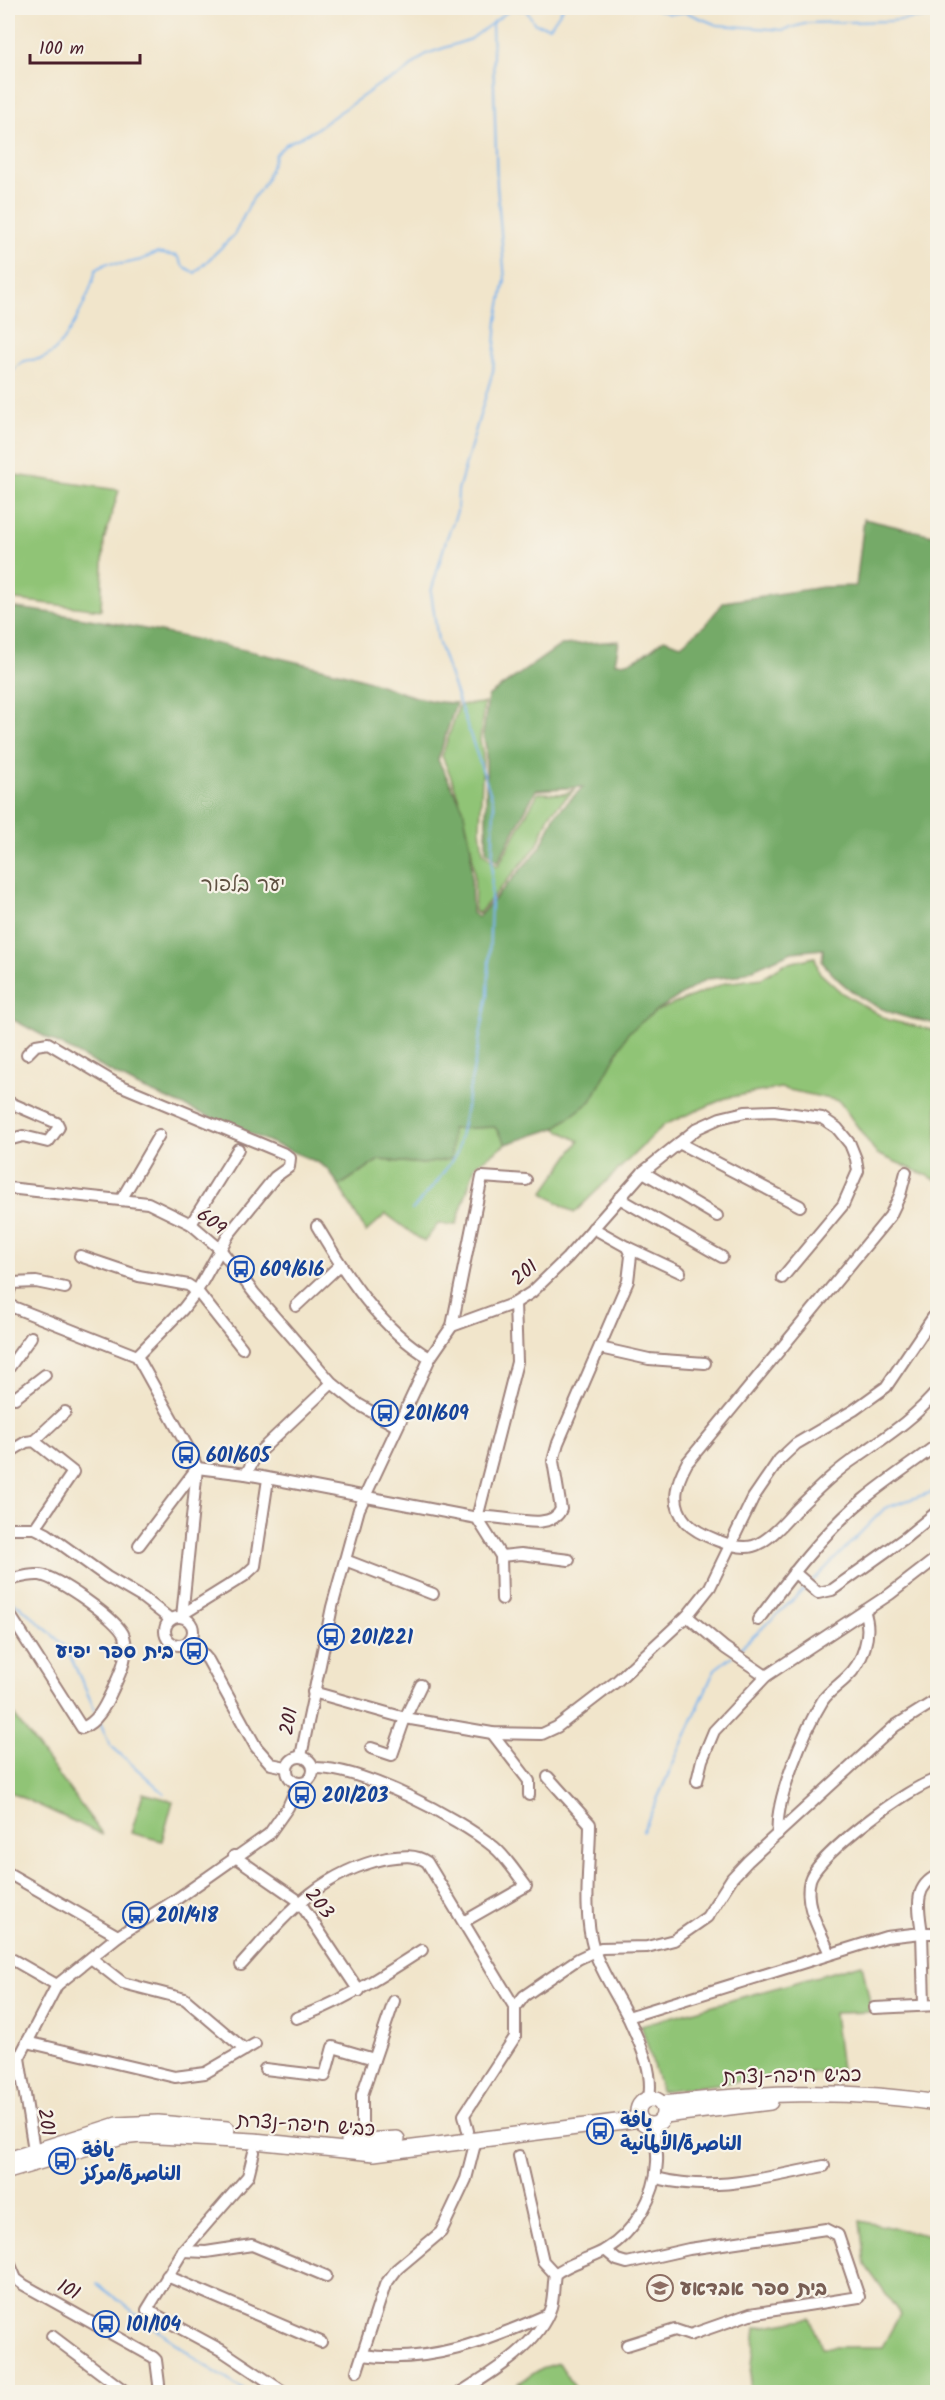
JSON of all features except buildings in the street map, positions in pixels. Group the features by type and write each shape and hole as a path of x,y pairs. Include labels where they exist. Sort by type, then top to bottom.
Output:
{"highway":[{"name":"כביש חיפה-נצרת","path":"8,2160 140,2135 254,2141 374,2153 472,2135 651,2112 746,2094 886,2095 938,2103"},
{"name":"כביש חיפה-נצרת","path":"8,2171 35,2156"}],"street":[{"path":"27,1054 36,1045 48,1043 117,1084 290,1158 289,1167 275,1177 229,1234 197,1291 183,1309 137,1356"},
{"path":"8,1102 57,1123 59,1128 48,1142 23,1136 8,1140"},
{"name":"201","path":"301,1756 313,1692 363,1497 430,1359 452,1326 515,1303 532,1292 567,1258 643,1172 698,1128 720,1118 745,1112 806,1113 822,1118 837,1128 850,1143 858,1171 843,1205 782,1278"},
{"path":"121,1200 159,1135"},
{"path":"679,1143 800,1206"},
{"path":"190,1224 238,1149"},
{"path":"643,1172 717,1216"},
{"path":"906,1172 900,1195 890,1216 687,1463 679,1477 675,1493 677,1508 684,1519 706,1536 753,1546 766,1538 824,1482 905,1425 938,1390"},
{"path":"452,1326 482,1177 526,1180"},
{"name":"609","path":"8,1188 148,1203 190,1224 220,1249 254,1293 332,1383 351,1398 396,1426"},
{"path":"619,1198 722,1257"},
{"path":"317,1226 340,1265 402,1339 430,1359"},
{"path":"593,1228 680,1272"},
{"path":"197,1468 246,1474 477,1518 486,1515 524,1521 550,1521 558,1516 561,1509 553,1461 555,1452 565,1421 600,1348 628,1281 631,1256 627,1247"},
{"path":"80,1256 139,1276 188,1285 197,1291 242,1348"},
{"path":"296,1306 340,1265"},
{"path":"8,1294 12,1283 36,1282 65,1288"},
{"path":"502,1599 501,1556 477,1518 517,1362 515,1303"},
{"path":"8,1305 137,1356 192,1455 197,1468 182,1615 192,1626 190,1639 184,1644 171,1642 165,1631 170,1619 182,1615 244,1576 255,1566 268,1479"},
{"path":"313,1692 405,1718 492,1733 542,1734 557,1727 617,1681 687,1616 710,1587 753,1498 779,1460 796,1444 854,1410 886,1387 938,1310"},
{"path":"8,1369 31,1337"},
{"path":"600,1348 649,1359 705,1363"},
{"path":"8,1394 15,1398 45,1375"},
{"path":"246,1474 257,1454 332,1383"},
{"path":"8,1453 26,1442 34,1441 65,1412"},
{"path":"34,1441 73,1472 35,1528"},
{"path":"758,1620 794,1572 864,1499 938,1444"},
{"path":"139,1545 197,1468"},
{"path":"794,1572 818,1593 832,1590 905,1538 938,1511"},
{"path":"8,1528 35,1528 143,1598 170,1619"},
{"path":"501,1556 521,1554 569,1560"},
{"path":"697,1782 714,1731 766,1676 864,1611 938,1557"},
{"path":"345,1560 433,1594"},
{"path":"8,1580 40,1575 55,1580 109,1618 124,1635 126,1648 124,1663 99,1716 89,1725 82,1728 8,1612"},
{"path":"778,1834 778,1814 801,1743 824,1699 846,1679 859,1662 865,1644 867,1624 864,1611"},
{"path":"687,1616 724,1648 766,1676"},
{"path":"190,1639 208,1660 256,1747 271,1764 286,1767"},
{"path":"371,1748 392,1755 405,1718 421,1685"},
{"path":"515,2008 524,1996 578,1959 595,1951 611,1946 647,1947 663,1944 692,1929 714,1909 737,1872 896,1726 938,1699"},
{"path":"492,1733 529,1781 529,1795"},
{"path":"301,1756 310,1761 313,1768 310,1779 298,1784 289,1777 286,1767 292,1759 301,1756"},
{"path":"313,1768 341,1770 432,1806 495,1848 526,1886 465,1921"},
{"path":"548,1777 590,1824 587,1907 595,1951 628,2017 647,2065 658,2159 656,2178 647,2204 634,2224 606,2250 555,2274"},
{"path":"830,1954 808,1898 813,1872 827,1856 903,1795 938,1779"},
{"name":"201","path":"35,2156 13,2059 27,2042 57,1985 118,1936 174,1901 234,1856 269,1834 280,1821 298,1784"},
{"name":"203","path":"234,1856 299,1901 358,1991"},
{"path":"241,1965 299,1901 348,1869 363,1864 414,1856 427,1862 465,1921 515,2008 515,2037 464,2115 472,2135 466,2179 447,2222 428,2246 391,2276 373,2317 357,2371"},
{"path":"8,1873 118,1936"},
{"path":"924,2004 919,1893 924,1884 938,1875"},
{"path":"628,2017 885,1937 938,1933"},
{"path":"296,2018 326,2008 358,1991 422,1950"},
{"path":"8,1957 57,1985"},
{"path":"91,1958 123,1983 185,1999 244,2049"},
{"path":"362,2131 362,2095 394,2001"},
{"path":"874,2008 938,2005"},
{"path":"27,2042 175,2077 205,2073 255,2044"},
{"path":"265,2069 325,2076 333,2048 374,2059"},
{"path":"254,2152 248,2176 183,2250 147,2310 221,2350 284,2392"},
{"path":"460,2392 520,2350 548,2315 552,2304 555,2274 543,2261 519,2156"},
{"path":"656,2178 684,2185 716,2186 824,2166"},
{"path":"606,2250 617,2260 627,2263 689,2248 826,2229 838,2235 859,2297 750,2314 690,2335 675,2330 627,2345"},
{"path":"183,2250 207,2252 252,2245 326,2276"},
{"name":"101","path":"8,2260 16,2279 24,2285 153,2357 156,2360 160,2392"},
{"path":"168,2276 321,2342"},
{"path":"363,2355 387,2359 441,2354 486,2341 548,2315"},
{"path":"52,2336 126,2392"}],"green space":[{"path":"8,474 119,490 104,540 101,610 8,599"},
{"name":"יער בלפור","path":"864,519 937,536 937,1024 893,1013 859,996 822,962 823,949 792,952 737,976 707,979 654,1012 628,1033 591,1101 555,1128 506,1144 495,1127 452,1129 451,1159 424,1164 379,1160 339,1186 328,1169 317,1162 139,1087 12,1019 8,1021 8,607 92,619 217,644 342,673 426,700 456,703 438,760 463,808 471,849 472,913 478,917 540,848 555,815 583,787 536,790 498,862 486,851 486,748 483,735 488,696 561,645 619,641 615,663 622,663 641,656 664,639 681,645 705,625 724,602 823,587 856,586"},
{"path":"484,703 480,740 483,754 480,829 483,852 498,866 538,793 564,794 575,789 550,814 537,846 479,913 474,911 474,871 468,832 457,794 442,756 459,705"},
{"path":"815,957 819,972 842,993 888,1020 937,1031 937,1180 877,1154 839,1101 780,1088 726,1098 664,1125 574,1213 543,1193 579,1141 555,1128 591,1101 628,1033 654,1012 725,983 762,978 784,964"},
{"path":"495,1127 506,1144 475,1166 456,1225 438,1224 424,1242 386,1214 366,1232 339,1186 379,1160 424,1164 451,1129"},
{"path":"8,1707 103,1835 8,1791"},
{"path":"143,1793 173,1801 162,1841 131,1833"},
{"path":"862,1964 872,2012 834,2013 841,2069 661,2091 641,2025"},
{"path":"860,2221 937,2237 937,2392 749,2392 756,2328 810,2318 822,2347 882,2347 900,2314 865,2265"},
{"path":"559,2363 578,2392 505,2392 542,2368"}],"waterway":[{"path":"8,375 23,361 43,358 52,353 60,344 83,305 96,269 108,263 122,264 141,260 156,253 177,256 183,266 195,273 234,235 253,198 265,183 276,154 286,144 313,131 380,84 401,75 426,54 471,39 511,9 526,10 535,24 550,27 563,8"},
{"path":"654,8 670,14 685,12 717,25 783,30 808,23 890,21 938,16"},
{"path":"412,1210 437,1182 457,1153 488,995 494,804 438,641 431,592 446,540 457,512 458,490 493,371 497,320 505,280 497,185 492,23"},
{"path":"811,1583 885,1508 938,1490"},
{"path":"736,1652 807,1587"},
{"path":"8,1601 20,1606 66,1647 96,1712"},
{"path":"643,1831 715,1669 732,1656"},
{"path":"99,1720 110,1745 164,1793"},
{"path":"97,2284 204,2365 247,2392"}],"place":[{"name":"609/616","path":"241,1269"},
{"name":"201/609","path":"385,1413"},
{"name":"601/605","path":"186,1455"},
{"name":"201/221","path":"331,1637"},
{"name":"בית ספר יפיע","path":"194,1651"},
{"name":"201/203","path":"302,1795"},
{"name":"201/418","path":"136,1915"},
{"name":"يافة الناصرة/الألمانية","path":"600,2131"},
{"name":"يافة الناصرة/مركز","path":"62,2161"},
{"name":"בית ספר אבדאע","path":"660,2288"},
{"name":"101/104","path":"106,2324"}]}
